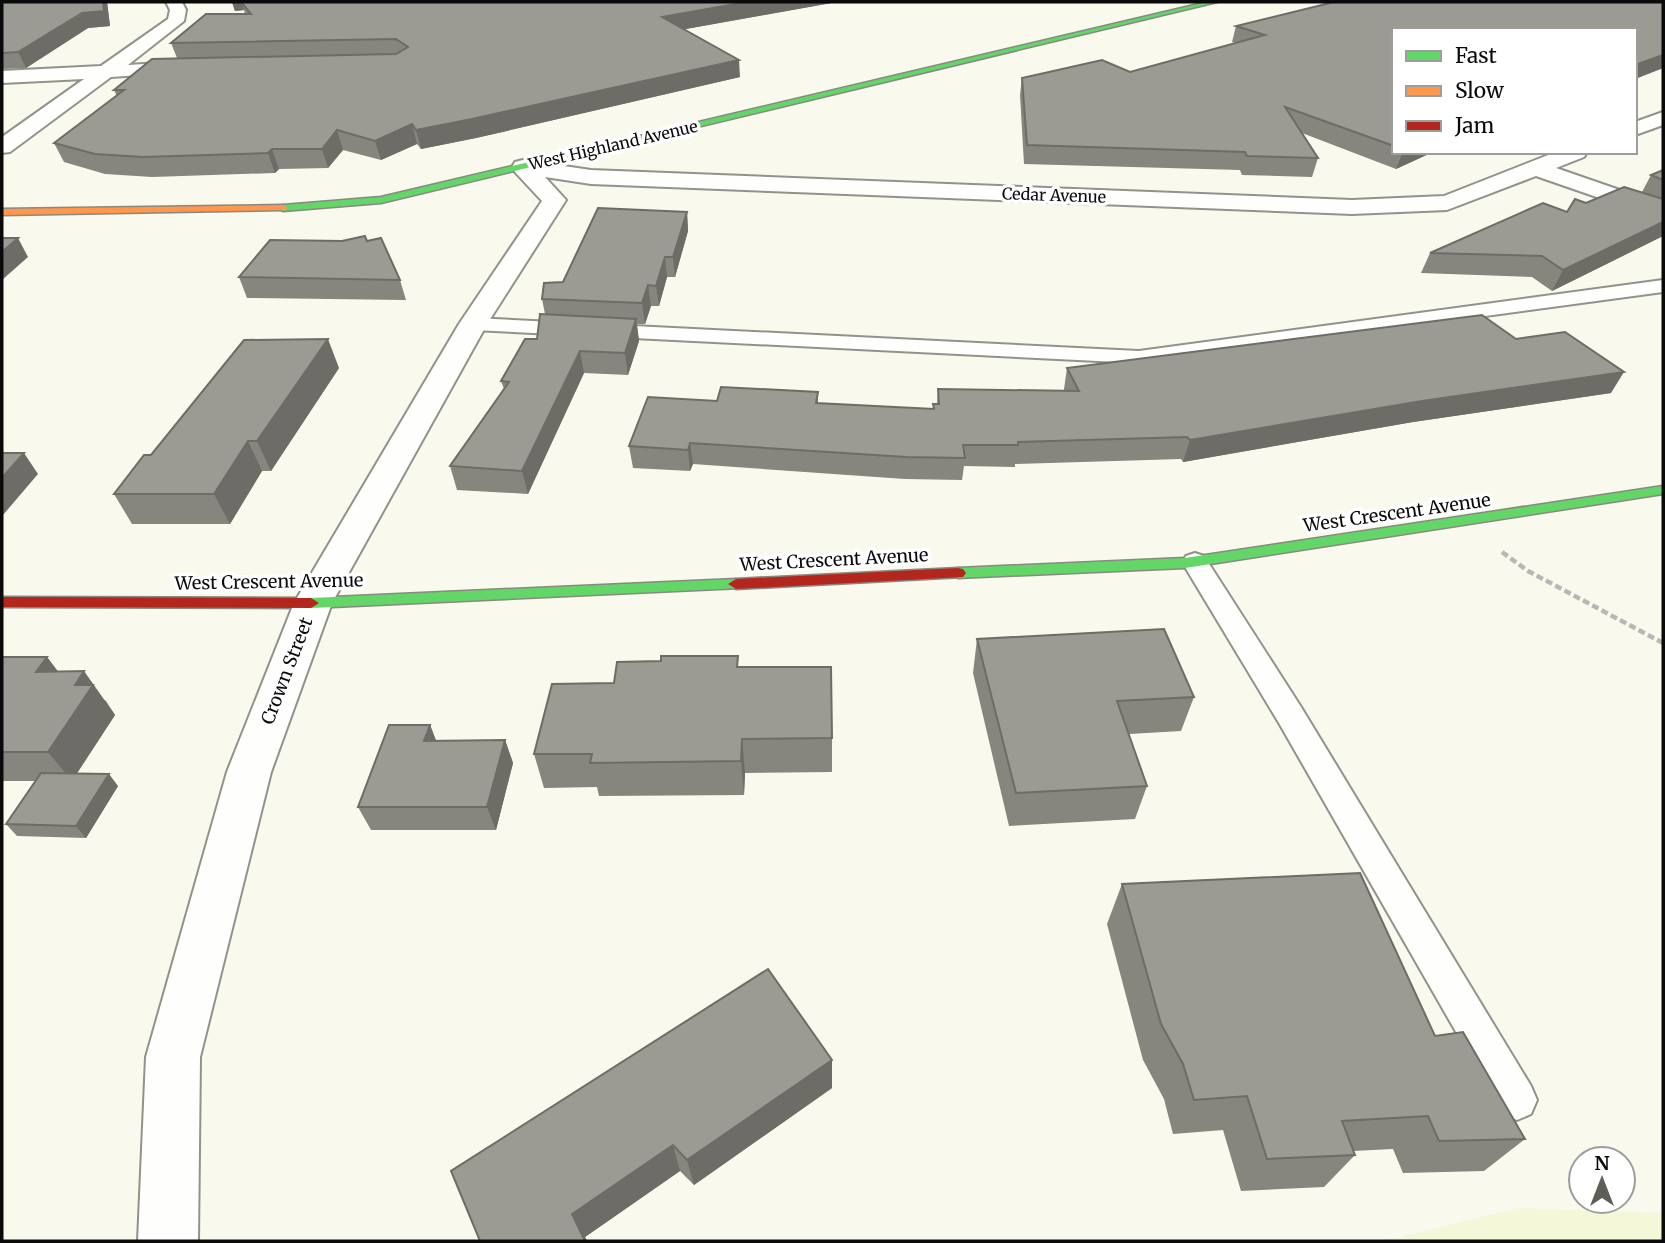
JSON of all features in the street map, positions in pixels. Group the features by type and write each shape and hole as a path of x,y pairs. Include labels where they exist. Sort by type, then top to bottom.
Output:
{"street":[{"path":"2,147 176,20 178,10 174,2"},
{"name":"West Highland Avenue","path":"2,212 344,206 381,200 1214,2"},
{"path":"1096,13 1112,25"},
{"path":"2,77 75,76 145,68 213,67"},
{"path":"1637,128 1663,118"},
{"name":"Cedar Avenue","path":"523,167 591,177 1352,207 1447,203 1571,154"},
{"name":"Crown Street","path":"168,1241 173,1057 249,772 313,603 473,324 554,200 523,167"},
{"path":"1536,168 1663,213"},
{"name":"West Crescent Avenue","path":"2,602 313,603 1195,562 1663,490"}],"lane":[{"path":"473,324 1139,357 1663,286"},
{"path":"1195,562 1290,715 1517,1100"}],"path":[{"path":"1462,523 1528,571 1663,643"}],"green space":[{"path":"1518,1208 1567,1210 1567,1215 1663,1213 1663,1241 1384,1241"}],"building":[{"path":"2,2 103,2 104,11 82,13 18,52 2,53"},
{"path":"242,2 747,2 662,17 739,60 416,130 412,124 375,141 337,130 322,149 272,149 268,153 143,157 95,154 54,143 124,90 114,90 152,59 396,54 408,47 396,39 171,43 206,14 251,14"},
{"path":"1334,2 1663,2 1663,55 1637,64 1637,28 1392,28 1392,145 1285,107 1318,158 1247,156 1245,152 1027,145 1022,78 1102,60 1130,72 1265,35 1236,26"},
{"path":"1663,170 1663,180 1651,175"},
{"path":"1624,187 1663,199 1663,222 1563,270 1542,256 1430,253 1543,203 1567,212 1575,199 1586,203"},
{"path":"598,208 687,212 673,257 665,257 656,286 648,285 642,303 542,299 544,283 563,282"},
{"path":"365,236 367,241 381,238 400,280 239,277 270,240 342,241"},
{"path":"2,238 18,238 2,252"},
{"path":"540,314 636,319 625,353 580,351 522,471 450,466 509,382 501,381 525,339 537,339"},
{"path":"1482,315 1516,339 1565,332 1624,372 1422,401 1190,440 1187,437 963,445 965,458 906,457 690,443 688,450 629,446 648,397 717,401 721,387 818,392 816,403 934,409 933,404 939,404 938,389 1079,391 1067,368"},
{"path":"328,339 257,441 248,441 214,494 114,494 144,455 151,455 244,340"},
{"path":"2,453 24,453 2,478"},
{"path":"1164,629 1194,697 1117,701 1147,786 1016,793 977,639"},
{"path":"661,656 738,656 737,667 831,667 832,738 742,739 741,761 590,763 592,754 534,754 552,684 614,683 617,662 661,661"},
{"path":"2,657 47,657 36,672 84,671 75,685 93,685 48,752 2,752"},
{"path":"389,725 430,725 424,741 505,740 487,807 358,807"},
{"path":"41,773 109,774 76,826 6,824"},
{"path":"1360,873 1435,1036 1463,1032 1525,1139 1439,1141 1428,1116 1342,1121 1355,1155 1267,1159 1247,1096 1194,1100 1183,1064 1161,1024 1122,884"},
{"path":"768,969 832,1060 687,1160 673,1145 572,1214 585,1241 480,1241 451,1171"}],"traffic: fast":[{"path":"283,208 381,200 1214,2"},
{"path":"958,573 1185,563 1663,490"},
{"path":"311,603 736,584"}],"traffic: slow":[{"path":"2,212 283,208"}],"traffic: jam":[{"path":"736,584 958,573"},
{"path":"2,602 311,603"}]}
